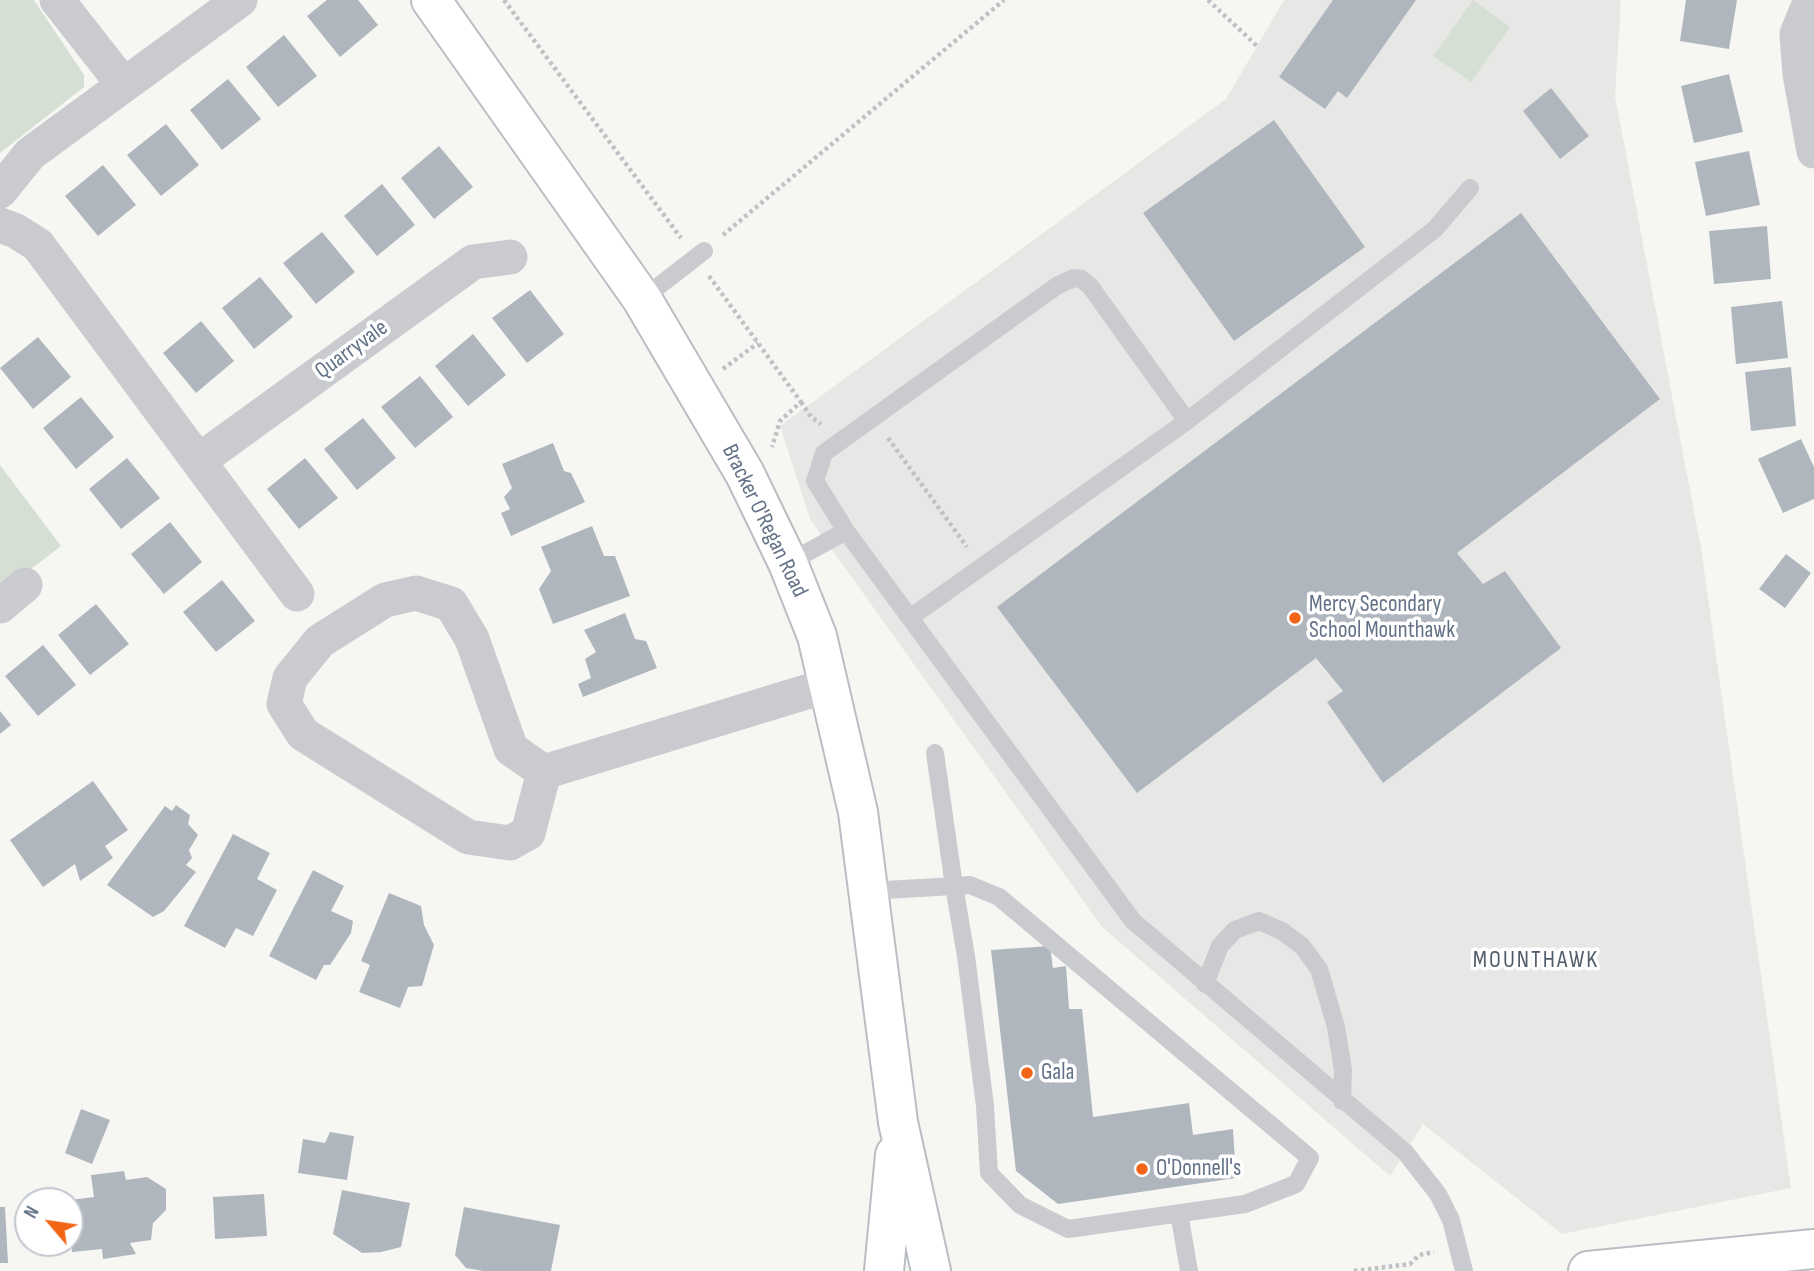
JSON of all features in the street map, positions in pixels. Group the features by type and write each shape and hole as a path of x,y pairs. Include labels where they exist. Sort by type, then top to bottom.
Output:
{"main road":[{"name":"Bracker O'Regan Road","path":"431,0 642,299 745,474 788,563 817,636 858,811 898,1122"},
{"path":"884,1271 898,1122"},
{"path":"898,1122 931,1271"},
{"path":"1588,1271 1674,1266 1814,1249"}],"street":[{"path":"57,0 123,84"},
{"path":"0,191 30,154 240,0"},
{"path":"1811,0 1797,34 1800,74 1814,151"},
{"path":"0,225 38,245 297,594"},
{"name":"Quarryvale","path":"200,460 473,262 510,257"},
{"path":"416,593 452,604 472,639 511,749 544,772 528,833 510,843 468,836 303,734 284,704 290,678 320,640 385,600 416,593"},
{"path":"544,772 829,685"}],"lane":[{"path":"911,617 1187,421 1435,229 1470,188"},
{"path":"642,299 704,251"},
{"path":"1187,421 1090,286 1074,278 1059,285 824,453 815,481 846,531 1133,921 1405,1152 1423,1172 1451,1220 1464,1271"},
{"path":"788,563 846,531"},
{"path":"868,891 954,886 970,885 999,897 1310,1158 1296,1184 1245,1204 1068,1229 1020,1205 989,1173 985,1106 954,886 935,753"},
{"path":"1205,984 1220,946 1235,930 1259,921 1282,931 1302,946 1319,968 1336,1027 1343,1070 1342,1101"},
{"path":"1179,1213 1188,1271"}],"path":[{"path":"704,251 1004,0"},
{"path":"1208,0 1257,46"},
{"path":"715,375 758,343"},
{"path":"801,402 804,408"},
{"path":"881,429 972,554"},
{"path":"1354,1271 1410,1264 1419,1255 1434,1252"}],"shaded area":[{"path":"0,0 34,0 84,75 84,87 0,153"},
{"name":"Mercy Secondary School Mounthawk","path":"1284,0 1621,0 1615,96 1701,548 1791,1188 1562,1234 1423,1124 1390,1176 1102,927 810,519 780,426 1226,99"},
{"path":"1473,0 1510,27 1471,82 1433,56"},
{"path":"0,465 61,546 0,593"}],"building":[{"path":"327,0 358,0 378,25 340,57 307,16"},
{"path":"1333,0 1416,0 1347,98 1338,91 1325,109 1279,77"},
{"path":"1686,0 1737,0 1729,49 1680,41"},
{"path":"284,35 317,76 278,107 246,67"},
{"path":"1729,74 1743,132 1694,143 1681,86"},
{"path":"228,79 261,119 222,150 190,110"},
{"path":"1551,88 1589,136 1560,159 1523,111"},
{"path":"1274,120 1365,247 1234,341 1143,213"},
{"path":"166,124 199,165 161,196 127,155"},
{"path":"439,146 473,187 434,219 401,178"},
{"path":"1749,151 1760,205 1706,216 1695,162"},
{"path":"103,165 136,205 98,236 65,196"},
{"path":"382,184 415,225 377,256 344,216"},
{"path":"1521,213 1660,399 1457,553 1483,584 1505,571 1561,648 1383,783 1327,702 1343,691 1316,658 1137,793 997,607"},
{"path":"1767,226 1771,279 1714,284 1709,231"},
{"path":"322,232 355,272 316,304 283,263"},
{"path":"260,277 293,317 254,349 222,308"},
{"path":"530,290 564,334 527,363 492,318"},
{"path":"1782,301 1788,358 1736,364 1731,307"},
{"path":"201,321 234,361 196,393 163,353"},
{"path":"473,334 506,375 468,406 435,366"},
{"path":"38,337 71,377 33,409 0,368"},
{"path":"1791,367 1796,426 1751,431 1745,372"},
{"path":"420,376 453,417 415,448 381,407"},
{"path":"81,397 114,437 76,469 43,428"},
{"path":"363,418 396,458 357,490 324,449"},
{"path":"1801,439 1814,467 1814,499 1783,513 1758,459"},
{"path":"553,443 564,471 571,473 585,502 511,536 501,513 510,509 504,497 512,488 502,464"},
{"path":"127,458 160,498 121,529 89,489"},
{"path":"305,458 338,498 299,529 267,489"},
{"path":"170,522 202,562 164,594 131,554"},
{"path":"592,526 604,556 615,556 630,596 553,624 539,589 551,571 541,547"},
{"path":"1786,554 1811,573 1785,608 1759,589"},
{"path":"222,580 255,621 216,652 183,612"},
{"path":"96,604 129,644 90,675 58,635"},
{"path":"625,613 635,639 646,641 657,668 583,697 578,684 591,678 585,659 596,652 584,630"},
{"path":"43,645 76,685 38,716 5,676"},
{"path":"0,711 11,725 0,734"},
{"path":"93,781 128,830 105,846 113,858 80,881 75,864 43,887 10,840"},
{"path":"176,805 190,815 188,824 198,835 189,850 192,858 186,865 196,872 164,911 153,917 107,885 165,806 172,811"},
{"path":"233,834 270,853 257,879 277,890 253,936 236,928 225,948 184,926"},
{"path":"313,870 344,886 331,911 353,921 351,933 330,965 324,965 316,980 269,956"},
{"path":"389,893 421,906 424,925 434,945 422,986 408,987 400,1008 359,992 370,965 361,961"},
{"path":"1050,946 1053,968 1066,966 1069,1009 1082,1009 1093,1117 1189,1103 1193,1135 1233,1129 1236,1178 1058,1204 1016,1171 991,950"},
{"path":"81,1109 110,1120 92,1164 65,1153"},
{"path":"330,1132 354,1136 347,1180 298,1173 303,1139 325,1143"},
{"path":"124,1171 126,1180 147,1177 166,1189 166,1210 153,1223 151,1240 130,1243 136,1254 103,1259 102,1249 84,1251 84,1198 94,1197 91,1175"},
{"path":"342,1190 410,1203 401,1247 362,1253 333,1234"},
{"path":"264,1194 267,1236 215,1239 213,1197"},
{"path":"0,1207 5,1207 8,1263 0,1263"},
{"path":"464,1207 560,1225 551,1271 483,1271 466,1268 455,1255"}],"place":[{"name":"Mercy Secondary School Mounthawk","path":"1295,618"},
{"name":"Gala","path":"1027,1073"},
{"name":"O'Donnell's","path":"1142,1169"}],"district":[{"name":"MOUNTHAWK","path":"1536,961"}]}
